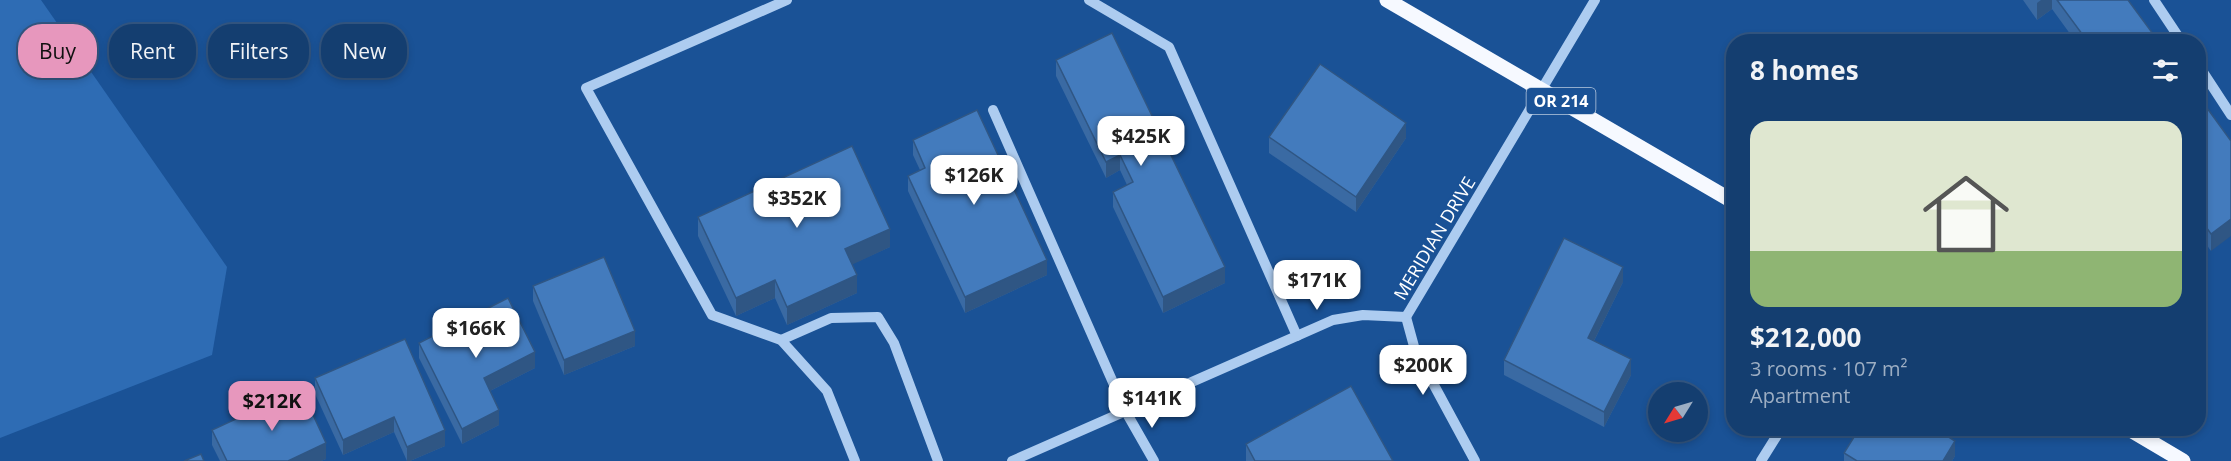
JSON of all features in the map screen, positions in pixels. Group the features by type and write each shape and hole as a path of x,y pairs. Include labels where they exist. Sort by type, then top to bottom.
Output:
{"main road":[{"name":"OR 214","path":"1388,0 1726,197"},
{"path":"2141,436 2183,461"}],"street":[{"path":"787,0 586,88 712,315 781,340 827,391 855,461"},
{"path":"1089,0 1169,47 1297,336"},
{"name":"MERIDIAN DRIVE","path":"1012,461 1333,320 1363,315 1406,317 1595,0"},
{"path":"2154,0 2177,34"},
{"path":"2206,77 2231,115"},
{"path":"993,110 1126,412 1154,461"},
{"path":"781,340 831,318 878,317 894,343 938,461"},
{"path":"1406,317 1415,351 1475,461"},
{"path":"1761,461 1777,436"}],"shaded area":[{"path":"0,0 41,0 58,24 18,24 18,78 95,78 227,267 212,355 0,438"}],"building":[{"path":"2057,0 2128,0 2153,34 2082,34"},
{"path":"1112,33 1225,267 1163,297 1113,192 1133,182 1120,155 1106,162 1056,60"},
{"path":"1320,64 1406,123 1356,197 1269,137"},
{"path":"2206,107 2231,141 2231,219 2211,234 2206,227"},
{"path":"977,110 1047,260 965,297 908,176 925,168 913,140"},
{"path":"852,146 890,229 845,249 857,275 787,307 775,280 736,298 698,217"},
{"path":"1564,238 1623,267 1588,338 1631,359 1604,412 1504,360"},
{"path":"604,257 635,331 564,360 533,286"},
{"path":"508,298 535,352 484,378 499,410 462,429 419,343"},
{"path":"405,339 445,430 407,447 394,417 343,440 315,378"},
{"path":"1351,386 1393,461 1255,461 1246,444"},
{"path":"301,389 326,443 288,461 227,461 212,430"},
{"path":"1855,436 1947,436 1955,441 1943,461 1857,461 1844,453"},
{"path":"201,454 204,461 184,461"}]}
